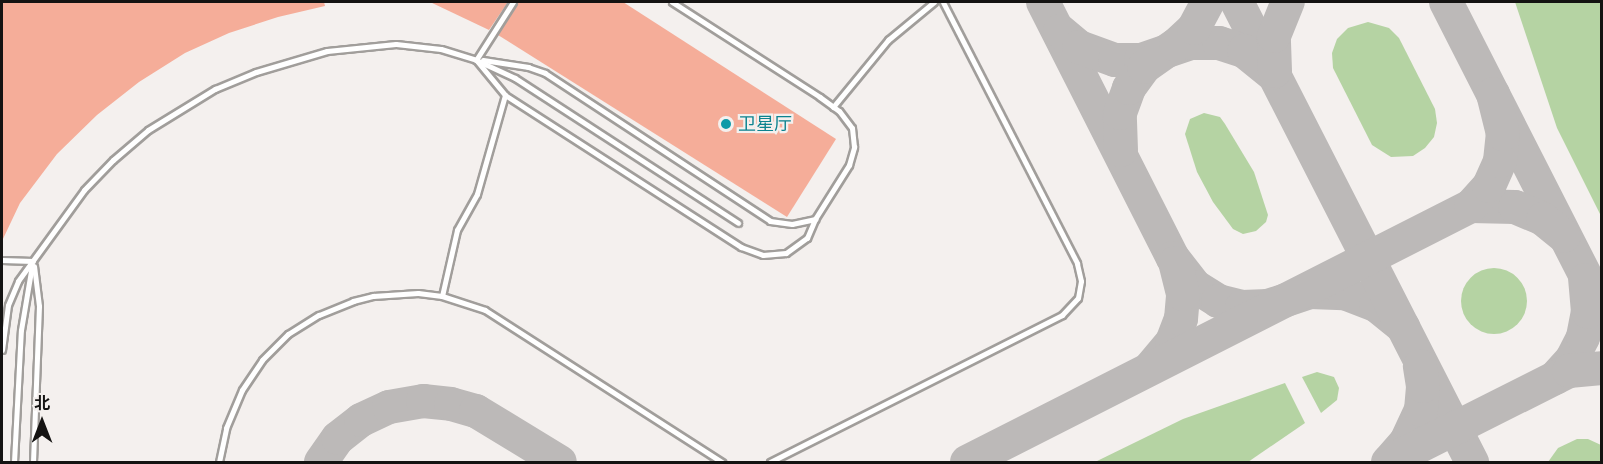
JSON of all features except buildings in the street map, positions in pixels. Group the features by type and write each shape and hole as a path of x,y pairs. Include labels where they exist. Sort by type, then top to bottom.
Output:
{"lane":[{"path":"476,60 513,2"},
{"path":"476,60 505,94 741,248 763,255 786,253 807,238 815,219 849,165 854,147 852,128 833,107 672,2"},
{"path":"833,107 888,40 934,2"},
{"path":"770,462 1062,315 1078,298 1081,281 1077,263 943,2"},
{"path":"2,350 8,305 18,281 84,189 113,160 148,130 181,107 215,89 292,60 346,47 412,45 441,49 476,60 515,78 738,223"},
{"path":"476,60 516,65 545,73 770,221 792,225 815,219"},
{"path":"442,296 457,230 477,194 505,94"},
{"path":"2,260 33,261"},
{"path":"14,462 21,330 33,261"},
{"path":"33,261 39,306 33,462"},
{"path":"219,462 226,428 242,390 262,360 288,334 318,315 353,300 396,294 442,296 485,310 722,462"}],"green space":[{"path":"1515,2 1601,2 1601,216 1557,128"},
{"path":"1368,22 1389,28 1399,38 1435,109 1437,123 1434,137 1425,148 1413,156 1391,157 1372,145 1333,68 1332,53 1337,39 1348,28"},
{"path":"1204,113 1220,117 1254,172 1268,215 1266,222 1256,231 1243,234 1233,229 1213,202 1197,172 1185,134 1190,119"},
{"path":"1494,268 1507,271 1517,278 1524,288 1527,301 1524,314 1517,324 1507,331 1494,334 1481,331 1471,324 1464,314 1461,301 1464,288 1471,278 1481,271"},
{"path":"1317,372 1334,377 1339,388 1337,400 1321,413 1302,377"},
{"path":"1285,383 1305,423 1248,462 1095,462 1183,419"},
{"path":"1577,439 1588,439 1601,445 1601,462 1548,462 1558,448"}],"taxiway":[{"path":"1043,2 1173,258 1196,287 1218,301 1242,307 1268,306 1310,292 1344,293 1376,305 1403,327"},
{"path":"1121,150 1120,113 1129,88 1144,67 1176,45 1194,28 1208,2"},
{"path":"1237,2 1472,462"},
{"path":"1275,71 1274,36 1288,2"},
{"path":"1446,2 1602,308"},
{"path":"1060,31 1079,47 1115,60 1141,60 1191,43 1219,43 1244,51 1271,73"},
{"path":"967,462 1471,206 1489,186 1500,161 1503,134 1493,94"},
{"path":"1471,206 1515,207 1543,219 1564,236"},
{"path":"1151,367 1172,342 1181,319 1183,294 1175,263"},
{"path":"1555,378 1572,359 1583,337 1588,312 1585,280"},
{"path":"1391,459 1406,442 1421,410 1423,386 1420,366"},
{"path":"1388,462 1569,371 1602,368"},
{"path":"321,462 338,438 361,420 389,407 423,401 451,404 476,411 560,462"}],"place":[{"name":"卫星厅","path":"726,124"}]}
